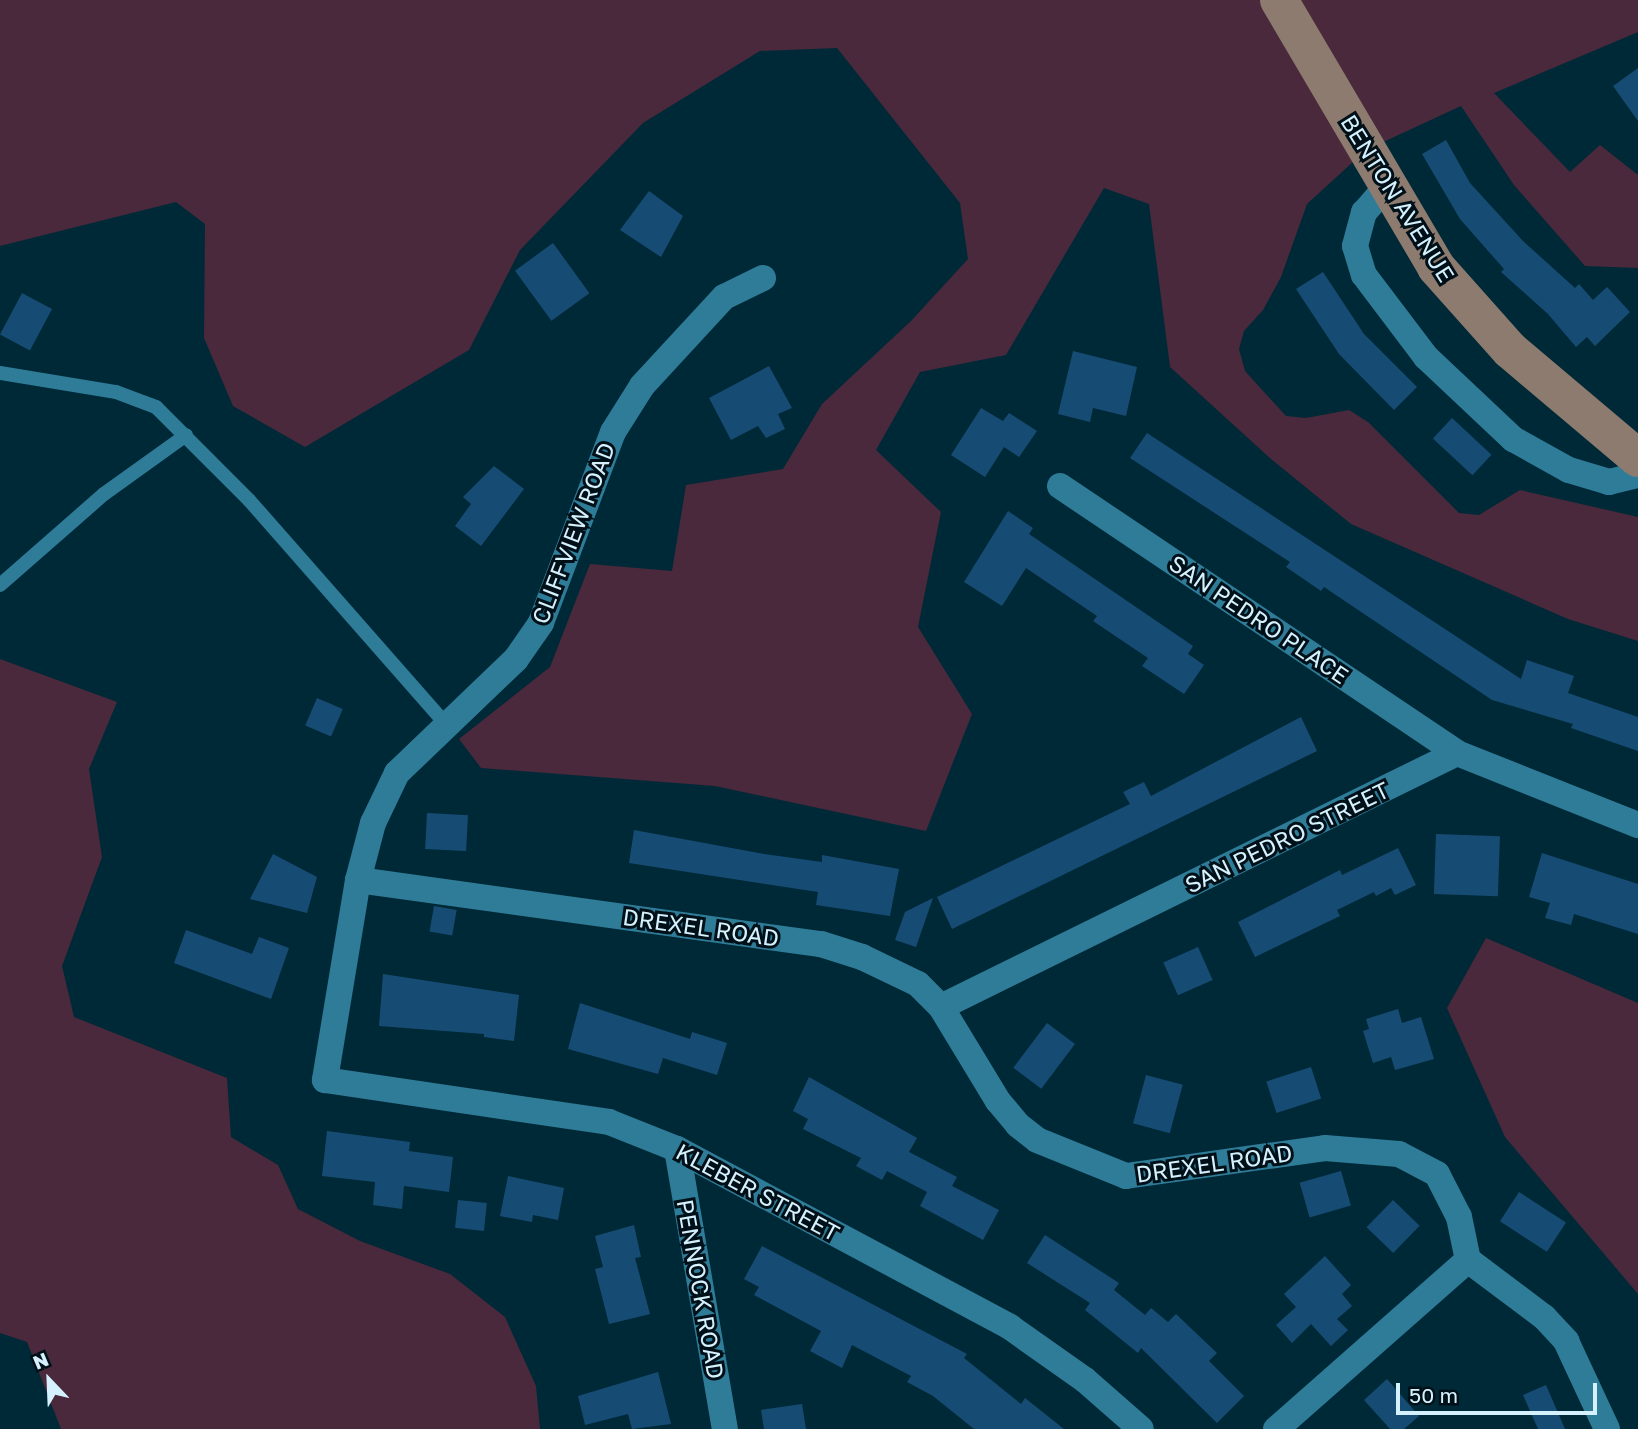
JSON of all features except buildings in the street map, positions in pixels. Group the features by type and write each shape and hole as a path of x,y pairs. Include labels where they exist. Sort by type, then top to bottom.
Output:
{"main road":[{"name":"BENTON AVENUE","path":"1279,0 1436,267 1510,350 1638,458"}],"street":[{"path":"1387,186 1364,212 1355,246 1364,275 1384,307 1426,356 1513,439 1569,470 1609,482 1638,475"},
{"name":"CLIFFVIEW ROAD","path":"325,1080 358,880 373,822 397,773 516,659 541,623 613,432 642,386 724,297 763,278"},
{"name":"SAN PEDRO PLACE","path":"1060,486 1457,752"},
{"path":"1457,752 1638,825"},
{"name":"SAN PEDRO STREET","path":"941,1007 1457,752"},
{"name":"DREXEL ROAD","path":"358,880 821,944 862,957 918,984 941,1007 998,1101 1037,1140 1126,1177 1325,1147 1399,1154 1437,1174 1459,1217 1468,1260"},
{"name":"KLEBER STREET","path":"325,1080 609,1122 677,1149 1010,1327 1084,1380 1141,1429"},
{"name":"PENNOCK ROAD","path":"677,1149 725,1429"},
{"path":"1276,1429 1468,1260 1544,1317 1566,1341 1607,1429"}],"lane":[{"path":"0,373 116,392 156,407 268,521 446,724"},
{"path":"0,585 104,494 186,435"}],"shaded area":[{"path":"0,0 1638,0 1638,32 1494,93 1570,172 1600,145 1638,175 1638,268 1585,266 1514,185 1461,106 1366,150 1307,204 1281,277 1263,310 1244,331 1239,349 1245,371 1286,416 1306,418 1349,410 1368,422 1459,513 1479,515 1520,490 1638,517 1638,641 1568,619 1351,524 1271,459 1170,367 1149,204 1104,188 1006,355 920,372 876,450 941,512 918,627 972,714 926,831 715,786 481,768 459,739 550,667 590,564 672,571 686,485 783,469 822,404 911,321 968,259 960,203 837,48 760,51 643,123 520,250 469,350 305,447 233,406 204,338 205,224 176,202 0,246"},
{"path":"0,659 117,702 89,769 102,857 62,966 74,1017 227,1078 231,1137 278,1165 298,1209 360,1241 450,1274 505,1317 536,1386 540,1429 61,1429 27,1342 0,1333"},
{"path":"1486,938 1638,1003 1638,1294 1505,1137 1447,1008"}]}
